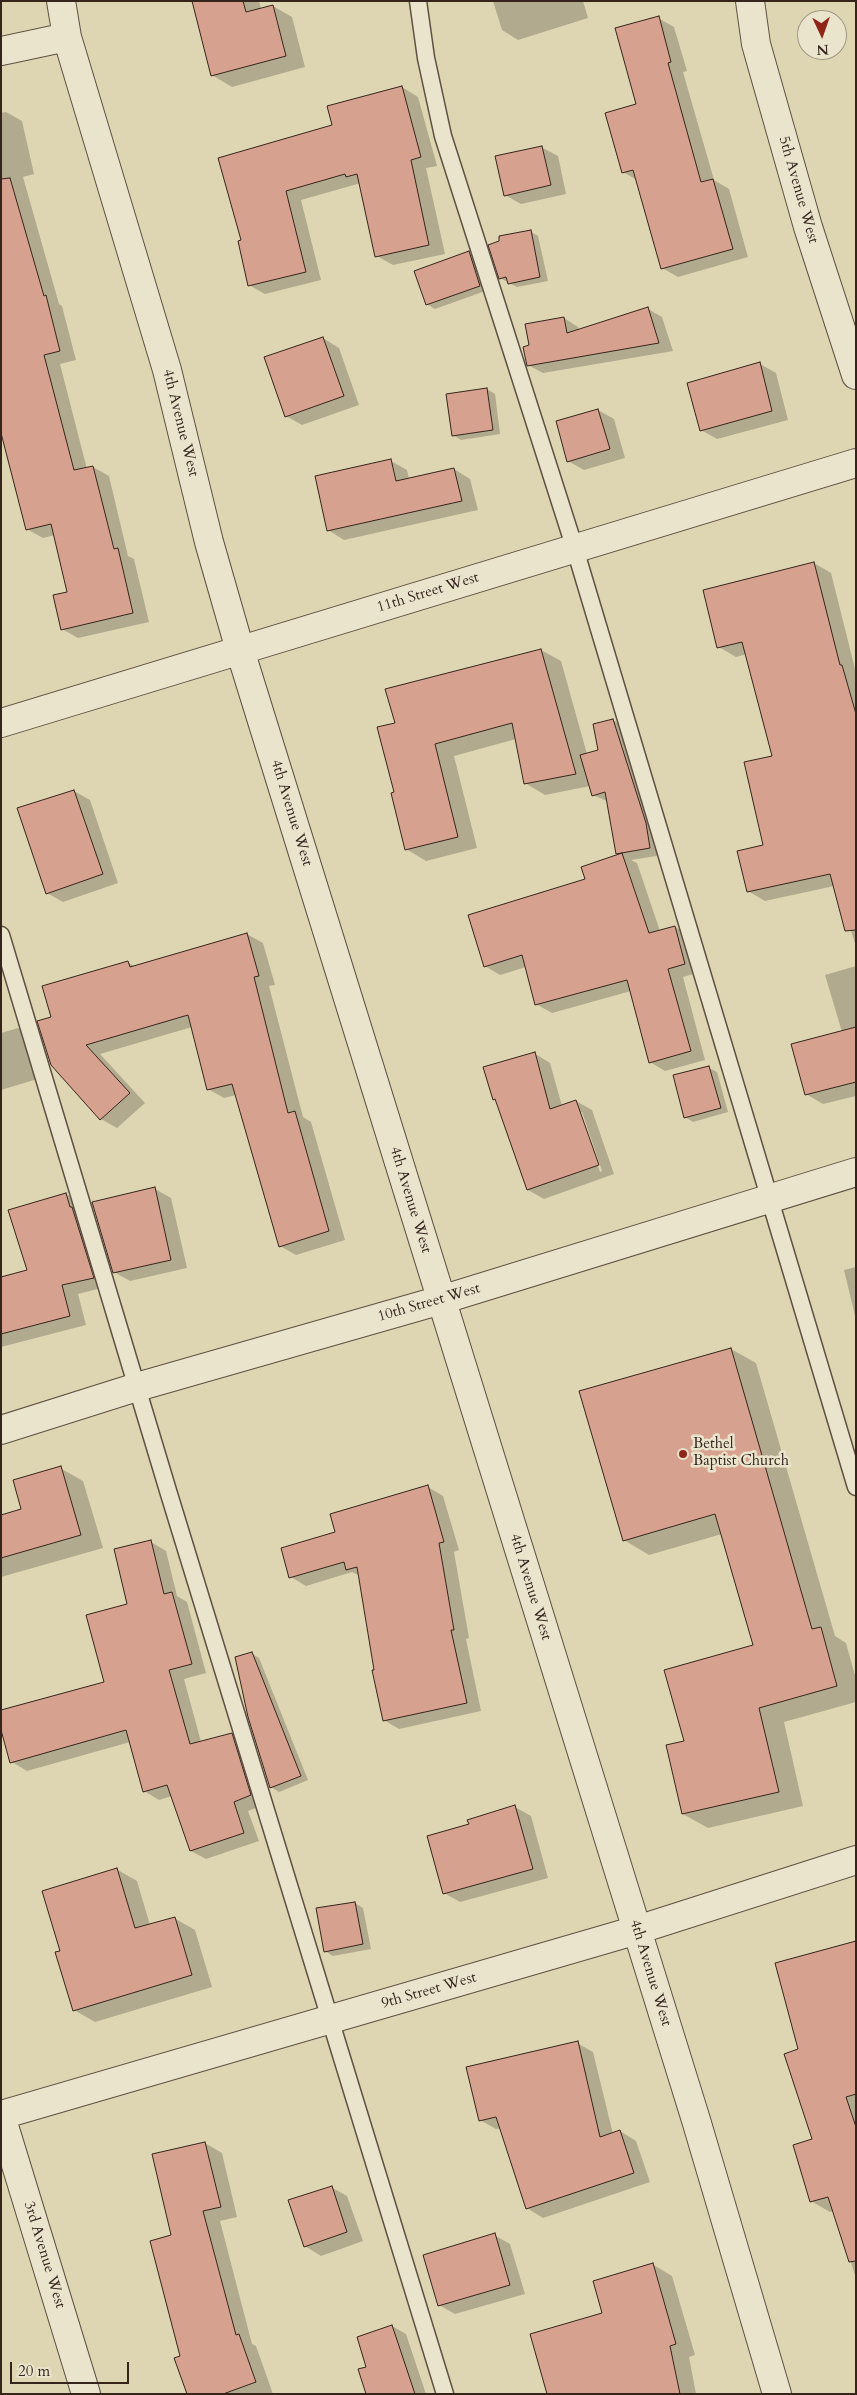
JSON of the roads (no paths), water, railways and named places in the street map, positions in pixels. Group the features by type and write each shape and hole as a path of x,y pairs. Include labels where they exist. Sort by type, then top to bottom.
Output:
{"street":[{"name":"4th Avenue West","path":"61,1 67,37 167,370 209,542 240,650 637,1930 777,2394"},
{"name":"5th Avenue West","path":"750,1 756,44 808,227 856,375"},
{"path":"1,51 67,37"},
{"name":"11th Street West","path":"1,723 856,464"},
{"name":"10th Street West","path":"1,1430 137,1387 441,1300 856,1172"},
{"name":"9th Street West","path":"1,2116 637,1930 856,1860"},
{"name":"3rd Avenue West","path":"1,2116 86,2394"}],"lane":[{"path":"418,1 426,58 443,136 575,549 856,1487"},
{"path":"1,935 329,2020 445,2394"}],"place":[{"name":"Bethel Baptist Church","path":"683,1454"}]}
